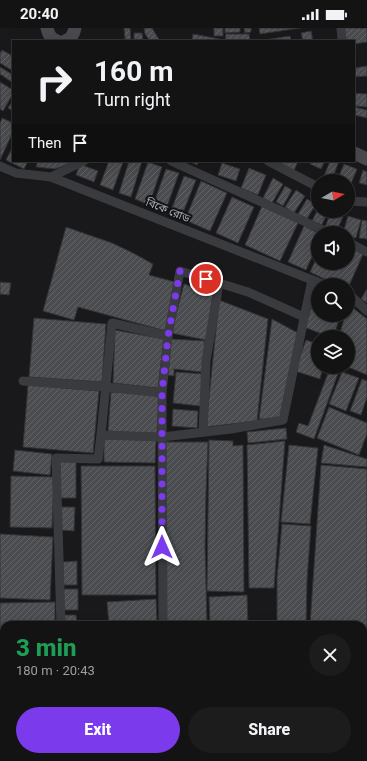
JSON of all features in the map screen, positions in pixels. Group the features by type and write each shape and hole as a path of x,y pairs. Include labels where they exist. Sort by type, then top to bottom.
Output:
{"main road":[{"path":"47,28 50,36 54,40"},
{"path":"355,153 367,159"}],"street":[{"path":"341,28 342,40"},
{"path":"51,177 82,162"},
{"path":"173,162 315,226"},
{"path":"270,162 311,183"},
{"name":"বিকে রোড","path":"0,166 16,173 51,177 311,280"},
{"path":"355,201 367,202"},
{"path":"355,246 367,252"},
{"path":"163,621 162,393 168,336 180,271 248,292 304,317"},
{"path":"203,432 206,361 219,283"},
{"path":"101,435 162,437 231,429 283,420 311,285"},
{"path":"355,300 367,311"},
{"path":"61,621 56,458 98,459 112,322 168,336"},
{"path":"23,381 162,393"}],"building":[{"path":"124,28 130,28 131,40 125,39"},
{"path":"144,28 152,28 159,40 149,40 145,34"},
{"path":"214,28 223,28 223,36 214,36"},
{"path":"225,28 240,28 240,32 225,33"},
{"path":"244,28 251,28 251,32 245,33"},
{"path":"259,28 300,28 260,34"},
{"path":"344,28 367,28 367,42 355,44 355,40 345,40"},
{"path":"311,31 313,40 303,40 301,33"},
{"path":"134,33 142,33 143,40 134,40"},
{"path":"193,34 220,39 220,40 192,40"},
{"path":"226,34 249,34 250,40 225,40"},
{"path":"290,36 291,40 264,40"},
{"path":"2,50 12,55 12,70 0,63 0,53"},
{"path":"367,66 367,76 355,77 355,68"},
{"path":"0,67 12,74 12,82 0,74"},
{"path":"0,82 12,89 12,96 3,111 0,109"},
{"path":"355,93 367,94 367,107 355,106"},
{"path":"12,102 12,110 8,108"},
{"path":"355,107 367,110 367,118 355,115"},
{"path":"2,118 12,123 12,134 0,160 0,124"},
{"path":"12,148 12,162 28,162 24,169 6,160"},
{"path":"38,162 73,162 55,169 36,167"},
{"path":"109,162 123,162 113,190 100,185"},
{"path":"129,162 142,162 131,197 119,193"},
{"path":"148,162 162,167 149,205 135,199"},
{"path":"191,162 198,162 197,165"},
{"path":"283,162 298,162 294,171 281,166"},
{"path":"311,162 324,162 321,169 310,164"},
{"path":"330,162 339,162 334,174 325,174"},
{"path":"222,163 240,169 236,181 218,175"},
{"path":"80,164 98,171 94,182 76,175"},
{"path":"344,164 357,169 355,174 340,174"},
{"path":"249,168 266,175 258,195 241,188"},
{"path":"166,169 179,173 165,212 152,208"},
{"path":"363,170 367,172 367,185 359,183"},
{"path":"184,176 196,180 180,220 169,216"},
{"path":"273,178 283,184 272,203 263,198"},
{"path":"201,181 227,193 210,231 185,220"},
{"path":"285,186 292,190 283,206 276,202"},
{"path":"296,190 305,196 294,213 285,207"},
{"path":"232,197 254,207 238,243 216,233"},
{"path":"307,199 311,201 311,212 307,219 298,214"},
{"path":"262,206 298,223 280,261 245,245"},
{"path":"314,218 325,218 321,226 312,221"},
{"path":"329,218 343,218 339,226 325,226"},
{"path":"347,218 361,220 356,238 355,226 345,226"},
{"path":"362,220 367,221 367,239 359,238"},
{"path":"304,226 311,230 311,259 306,270 288,262"},
{"path":"66,227 112,243 133,253 153,264 149,275 175,282 166,331 78,307 74,320 43,311"},
{"path":"355,248 364,252 352,278 322,278 310,272 311,270 355,270"},
{"path":"0,282 11,283 9,295 0,294"},
{"path":"184,284 213,294 206,340 171,333"},
{"path":"367,289 367,303 361,299"},
{"path":"219,300 268,319 257,421 206,427"},
{"path":"311,309 311,322 338,322 336,330 312,330 304,327"},
{"path":"355,310 367,319 367,375 355,370 355,330 341,330 343,322 355,322"},
{"path":"34,318 106,324 102,382 29,377"},
{"path":"272,319 298,333 280,419 259,419"},
{"path":"115,330 164,339 158,388 113,383"},
{"path":"171,339 205,341 202,372 174,369 174,376 168,375"},
{"path":"306,340 311,342 311,374 321,374 320,379 295,371"},
{"path":"176,372 203,374 200,406 173,403"},
{"path":"328,374 338,374 314,439 296,432 299,423 308,426"},
{"path":"341,374 348,374 359,378 346,411 329,404"},
{"path":"362,379 367,381 367,397 361,415 350,411"},
{"path":"28,385 99,391 93,453 23,447"},
{"path":"111,392 159,395 157,434 108,431"},
{"path":"329,407 367,423 367,434 359,455 317,438"},
{"path":"173,409 198,411 197,428 172,426"},
{"path":"286,428 287,439 248,443 247,432"},
{"path":"104,439 156,440 155,463 104,462"},
{"path":"209,440 233,441 233,446 243,445 244,592 207,591"},
{"path":"285,441 274,588 249,588 247,445"},
{"path":"164,442 208,442 205,547 207,621 164,621"},
{"path":"289,445 318,448 310,524 281,522"},
{"path":"324,445 367,459 367,467 321,463"},
{"path":"15,450 52,454 50,475 13,471"},
{"path":"60,461 76,462 76,498 60,498"},
{"path":"321,465 367,469 367,621 310,621"},
{"path":"81,466 155,466 156,595 82,595"},
{"path":"11,476 54,477 52,528 10,527"},
{"path":"61,507 75,507 74,531 60,530"},
{"path":"282,524 311,526 307,580 306,621 277,621 277,578"},
{"path":"0,534 53,537 50,600 0,598"},
{"path":"77,561 77,585 63,585 63,562"},
{"path":"63,589 78,589 78,610 64,610"},
{"path":"247,595 248,621 210,621 209,597"},
{"path":"156,599 157,621 109,621 107,602"},
{"path":"55,602 55,621 0,621 0,603"},
{"path":"64,615 76,615 77,621 64,621"}],"route":[{"path":"162,547 162,393 168,336 180,271 206,279"}]}
